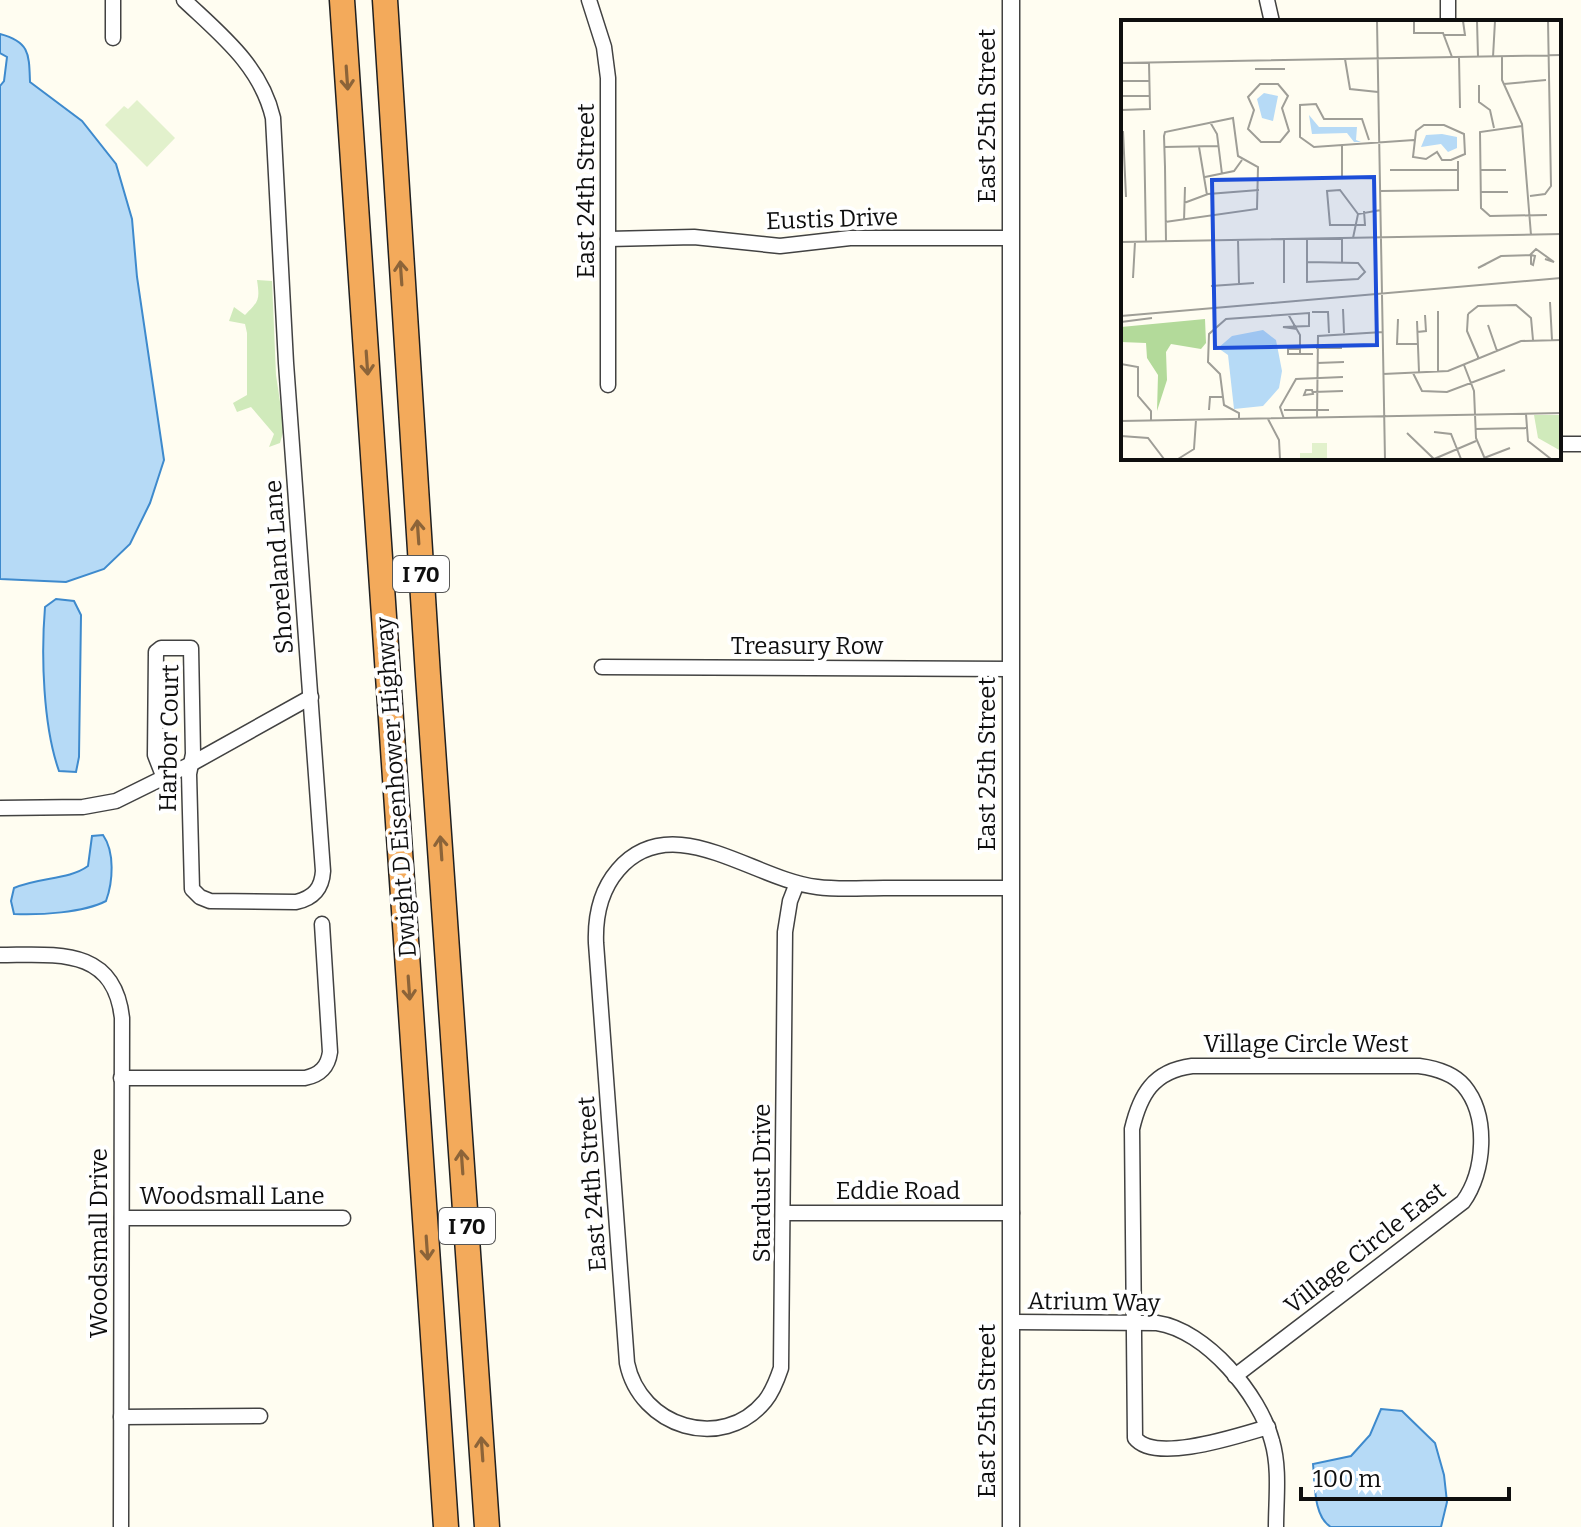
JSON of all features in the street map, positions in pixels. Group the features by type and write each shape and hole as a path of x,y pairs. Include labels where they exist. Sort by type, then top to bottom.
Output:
{"highway":[{"name":"Dwight D Eisenhower Highway","path":"342,0 446,1527"},
{"name":"Dwight D Eisenhower Highway","path":"385,0 487,1527"}],"street":[{"path":"113,0 113,38"},
{"name":"Shoreland Lane","path":"184,0 251,67 264,89 276,138 286,363 323,871 316,892 296,902 210,901 197,895"},
{"name":"East 24th Street","path":"589,0 604,47 608,78 608,385"},
{"name":"East 25th Street","path":"1011,0 1011,1527"},
{"path":"1267,0 1272,20"},
{"name":"Eustis Drive","path":"608,239 700,237 780,246 867,237 1011,238"},
{"name":"Harbor Court","path":"164,778 155,755 156,652 161,648 193,650 191,882 197,895"},
{"name":"Treasury Row","path":"602,667 1011,669"},
{"path":"0,808 99,805 132,795 311,697"},
{"name":"East 24th Street","path":"694,1427 673,1422 651,1408 635,1388 627,1363 596,915 611,878 624,863 641,852 666,844 699,847 797,883"},
{"path":"797,883 827,888 1011,888"},
{"name":"Stardust Drive","path":"694,1427 719,1427 744,1418 764,1402 774,1386 783,1355 785,932 790,901 797,883"},
{"path":"121,1078 305,1078 320,1073 330,1056 322,924"},
{"name":"Woodsmall Drive","path":"0,955 78,958 96,967 114,987 120,1005 121,1527"},
{"name":"Village Circle West","path":"1268,1427 1191,1447 1148,1448 1138,1443 1133,1433 1132,1129 1138,1104 1157,1080 1168,1073 1192,1066 1419,1066 1441,1071 1464,1086"},
{"name":"Village Circle East","path":"1235,1376 1463,1202 1477,1180 1479,1146 1477,1112 1464,1086"},
{"name":"Eddie Road","path":"784,1213 1012,1213"},
{"name":"Woodsmall Lane","path":"122,1218 343,1218"},
{"name":"Atrium Way","path":"1011,1322 1157,1323 1182,1330 1200,1342 1235,1376 1254,1400 1268,1427 1275,1455 1276,1527"},
{"path":"121,1417 260,1416"}],"green space":[{"path":"137,100 175,138 147,167 105,125 124,106 128,109"},
{"path":"257,280 272,281 276,375 284,429 280,443 269,447 274,434 251,407 237,412 233,403 247,395 247,333 245,324 229,321 234,307 245,315 256,303"}],"water":[{"path":"0,34 17,41 26,50 30,82 82,121 116,164 132,219 137,277 164,460 150,503 130,544 104,569 66,582 0,579 0,86 4,81 7,57 0,53"},
{"path":"56,599 74,601 81,615 79,757 76,772 59,771 46,712 43,668 45,607"},
{"path":"103,835 110,850 112,867 106,901 74,911 14,914 11,901 14,888 80,871 88,866 92,836"},
{"path":"1381,1409 1402,1411 1435,1443 1444,1475 1447,1502 1441,1527 1331,1527 1321,1515 1313,1464 1351,1456 1370,1435"}]}
